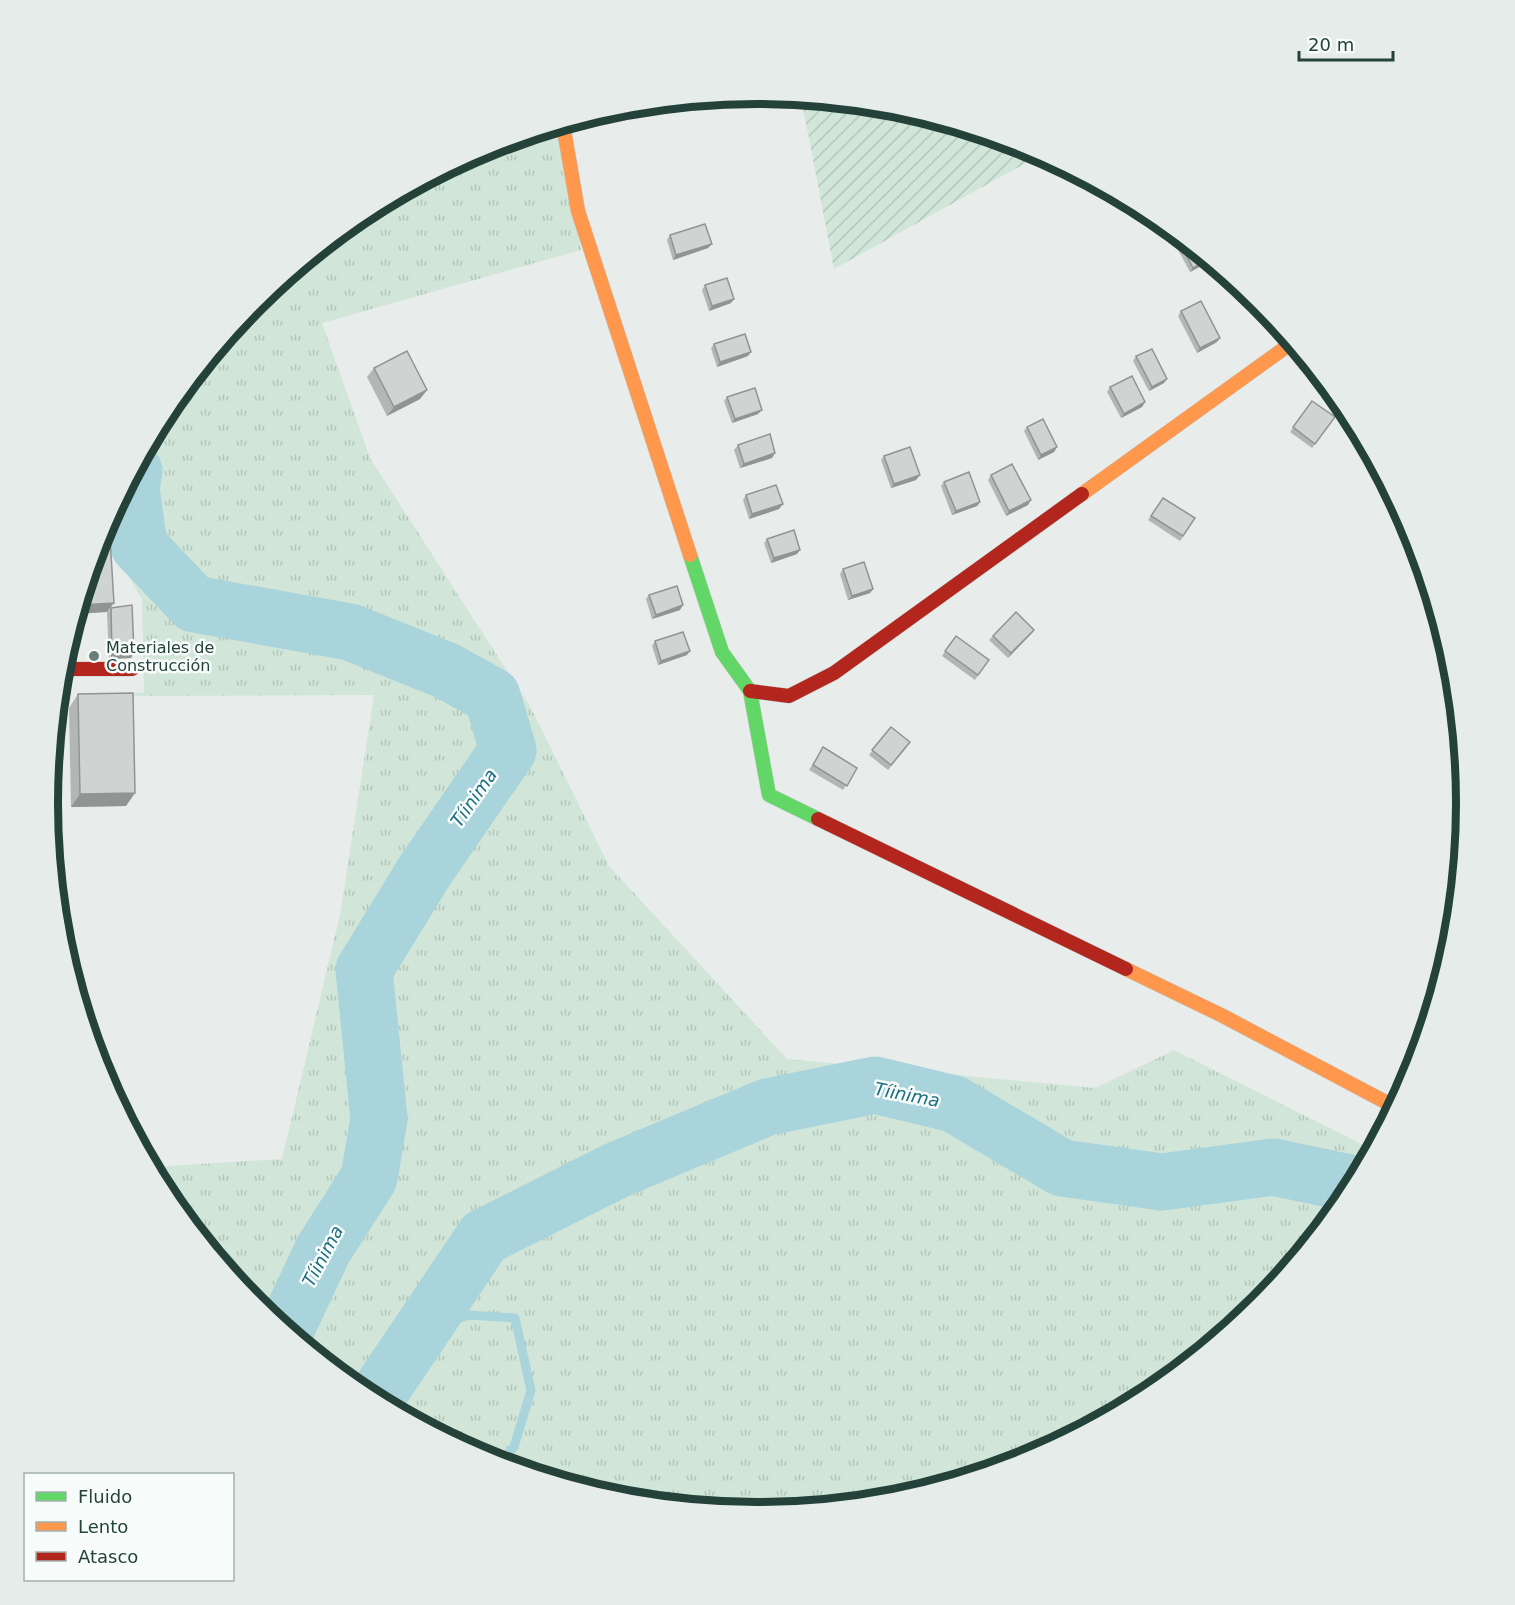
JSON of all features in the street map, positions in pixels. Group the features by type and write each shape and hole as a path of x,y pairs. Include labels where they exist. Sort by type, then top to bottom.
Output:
{"street":[{"path":"564,131 579,211 722,652 750,691 769,795 1223,1016 1388,1103"},
{"path":"750,691 789,696 834,673 1287,347"},
{"path":"71,669 132,669"}],"green space":[{"path":"803,105 849,109 938,127 1031,160 834,269"},
{"path":"562,132 581,250 322,323 370,458 531,708 609,866 787,1059 1095,1088 1174,1050 1366,1146 1339,1191 1283,1263 1252,1297 1183,1357 1146,1384 1107,1408 1025,1448 982,1464 938,1478 849,1496 758,1502 666,1496 621,1488 577,1478 490,1448 408,1408 369,1384 297,1328 263,1297 232,1263 203,1228 161,1166 282,1159 340,915 374,695 113,696 144,692 142,599 109,543 152,453 176,414 232,342 263,308 297,277 369,221 448,176 490,157"}],"building":[{"path":"705,224 712,244 676,255 670,235"},
{"path":"1183,248 1201,263 1193,268"},
{"path":"727,278 734,299 712,306 705,285"},
{"path":"1201,301 1220,338 1200,348 1181,311"},
{"path":"745,334 751,352 720,362 714,344"},
{"path":"1152,349 1167,379 1152,387 1136,356"},
{"path":"407,351 427,390 394,407 374,368"},
{"path":"1132,376 1145,402 1124,414 1110,387"},
{"path":"755,388 762,410 735,419 727,397"},
{"path":"1312,401 1335,417 1315,444 1293,427"},
{"path":"1043,419 1057,447 1041,455 1027,427"},
{"path":"770,434 775,453 744,464 738,445"},
{"path":"910,447 920,475 894,484 884,456"},
{"path":"1012,464 1031,500 1009,511 991,475"},
{"path":"969,472 980,502 956,511 944,482"},
{"path":"776,485 783,504 752,514 746,495"},
{"path":"1163,498 1195,518 1183,536 1151,516"},
{"path":"794,530 800,550 774,558 767,539"},
{"path":"110,540 114,603 88,605"},
{"path":"864,562 873,589 852,596 843,569"},
{"path":"677,586 683,605 656,615 649,595"},
{"path":"132,605 134,653 112,654 111,608"},
{"path":"1016,612 1034,630 1011,653 993,636"},
{"path":"683,632 690,651 661,661 655,641"},
{"path":"956,636 989,660 978,675 945,651"},
{"path":"133,693 135,793 80,794 78,694"},
{"path":"891,727 910,742 891,765 872,750"},
{"path":"823,747 857,768 847,786 813,765"}],"waterway":[{"name":"Tíinima","path":"131,492 139,546 194,604 350,632 447,671 492,696 508,750 424,872 364,970 379,1119 369,1178 323,1250 290,1321"},
{"name":"Tíinima","path":"380,1391 484,1237 617,1170 767,1107 875,1085 954,1104 1062,1168 1162,1182 1273,1167 1345,1182"},
{"path":"421,1330 470,1315 515,1318 531,1390 514,1447 507,1454"}],"traffic: fast":[{"path":"690,555 722,652 750,691 769,795 818,819"}],"traffic: slow":[{"path":"564,131 578,211 690,555"},
{"path":"1082,494 1287,347"},
{"path":"1126,969 1223,1016 1388,1103"}],"traffic: jam":[{"path":"750,691 789,696 834,673 1082,494"},
{"path":"71,669 132,669"},
{"path":"818,819 1126,969"}],"place":[{"name":"Materiales de Construcción","path":"94,656"}]}
